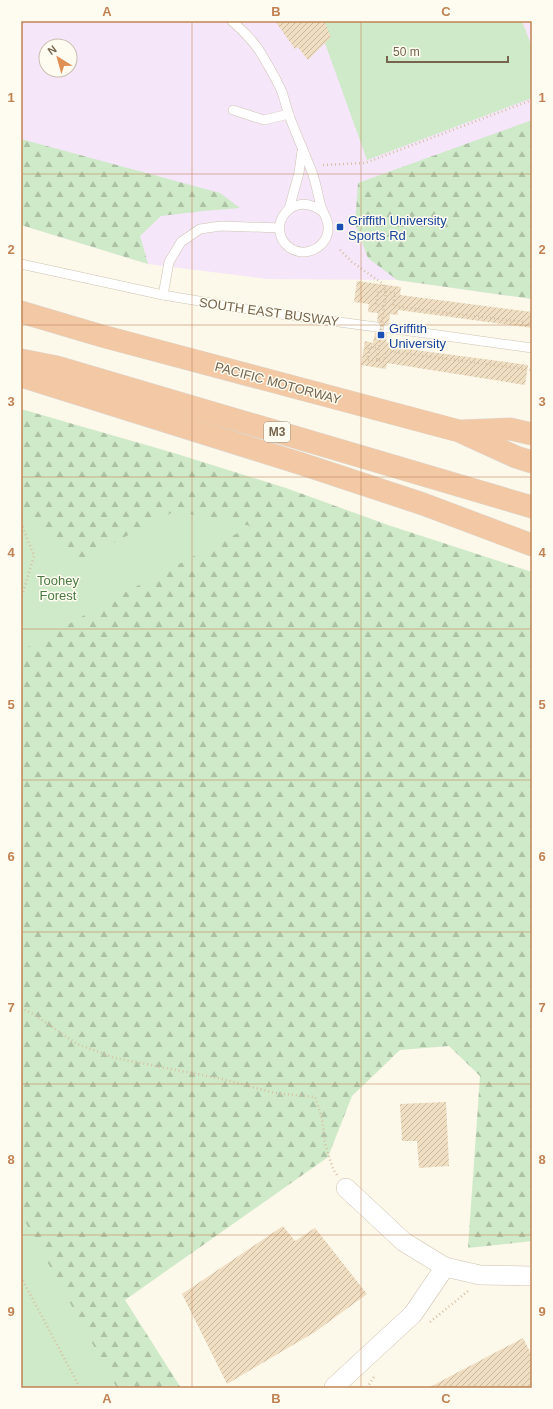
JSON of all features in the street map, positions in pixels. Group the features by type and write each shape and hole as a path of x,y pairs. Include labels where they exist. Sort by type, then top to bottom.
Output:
{"highway":[{"name":"PACIFIC MOTORWAY","path":"21,312 110,338 459,431 516,457 532,462"},
{"name":"M3","path":"21,360 57,367 532,507"},
{"path":"21,376 423,504 532,545"},
{"path":"459,431 510,429 532,434"}],"street":[{"path":"346,1188 404,1242 445,1267 480,1275 532,1276"},
{"path":"334,1387 414,1314 445,1267"}],"lane":[{"path":"232,21 250,38 261,53 281,91 288,114 312,173 322,212"},
{"path":"233,110 264,120 288,114"},
{"path":"289,209 299,173 302,150"},
{"path":"310,204 322,212 327,218 328,234 320,247 305,252 290,248 285,243 281,236 280,228 284,214 289,209 296,205 310,204"},
{"path":"163,295 169,262 181,242 200,229 221,226 280,228"},
{"name":"SOUTH EAST BUSWAY","path":"21,264 163,295 265,312 376,327"},
{"path":"388,328 532,348"}],"path":[{"path":"323,165 365,163 532,100"},
{"path":"340,250 352,262 383,284 386,292 377,360"},
{"path":"384,306 376,305 378,291 394,293 393,306 524,322"},
{"path":"379,348 370,347 368,360 384,361 386,351 532,370"},
{"path":"21,523 34,556 21,599"},
{"path":"21,1008 33,1014 77,1044 115,1058 215,1078 275,1093 315,1097 322,1118 325,1144 333,1168 346,1188"},
{"path":"21,1277 80,1388"}],"shaded area":[{"path":"21,21 532,21 532,299 397,280 267,279 148,264 21,225"}],"green space":[{"path":"317,21 522,21 532,47 532,98 367,160"},
{"path":"532,120 532,299 397,280 368,258 355,224 358,183"},
{"path":"21,139 220,193 240,208 161,216 140,236 148,264 21,225"},
{"path":"21,409 174,453 286,488 388,525 532,572 532,1241 468,1248 480,1076 449,1046 400,1050 352,1096 328,1157 125,1300 181,1388 21,1388"},
{"name":"Toohey Forest","path":"21,506 82,559 175,511 251,526 122,594 21,651"},
{"path":"21,1214 117,1388 21,1388"}],"building":[{"path":"275,21 324,21 331,37 308,60 298,47 295,49"},
{"name":"Griffith University","path":"357,281 401,287 400,295 532,312 532,328 398,310 398,315 390,314 389,322 384,324 382,328 387,334 386,342 392,343 392,347 528,365 525,385 387,363 386,369 361,365 365,341 373,343 375,333 380,331 382,327 377,321 378,313 368,312 369,304 354,302"},
{"path":"446,1102 449,1166 419,1168 417,1141 402,1141 400,1104"},
{"path":"283,1226 295,1241 315,1228 367,1294 315,1332 227,1384 182,1294"},
{"path":"523,1338 532,1356 532,1388 428,1388"}],"place":[{"name":"Griffith University Sports Rd","path":"340,227"},
{"name":"Griffith University","path":"381,335"}]}
